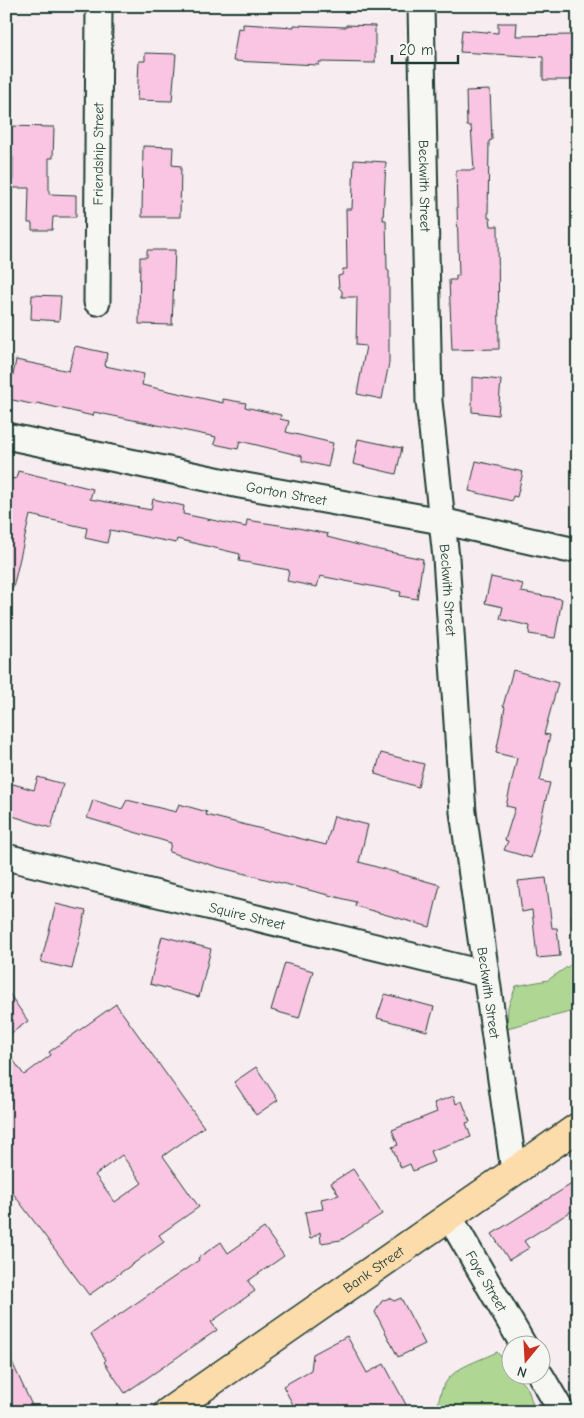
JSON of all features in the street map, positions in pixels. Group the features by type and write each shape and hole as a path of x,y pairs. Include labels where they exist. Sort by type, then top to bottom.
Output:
{"main road":[{"name":"Bank Street","path":"168,1412 578,1127"}],"street":[{"name":"Friendship Street","path":"97,302 99,6"},
{"name":"Beckwith Street","path":"421,6 429,401 440,521 446,558 463,812 514,1171"},
{"name":"Gorton Street","path":"6,436 240,485 440,521 566,549"},
{"name":"Squire Street","path":"6,857 486,974"},
{"name":"Faye Street","path":"449,1216 518,1336"},
{"path":"547,1386 562,1412"}],"green space":[{"path":"578,914 578,1010 507,1028 508,1007 516,986 548,980 576,961 571,916"},
{"path":"497,1352 502,1358 502,1386 525,1386 528,1389 535,1412 437,1412 443,1387 449,1378 464,1367"}],"building":[{"path":"498,23 517,23 516,36 572,35 573,80 543,80 543,57 460,52 462,30 498,33"},
{"path":"243,24 294,27 294,25 375,26 375,63 319,62 319,65 233,61 238,28 243,29"},
{"path":"145,53 176,54 172,101 137,100 139,61 145,61"},
{"path":"490,90 492,140 489,141 488,218 490,218 491,226 498,226 499,349 452,350 449,280 456,280 456,276 459,276 456,170 474,170 471,126 467,126 466,91"},
{"path":"6,126 54,127 53,158 49,158 49,194 76,195 76,217 53,217 52,230 32,230 32,223 28,223 29,188 13,188 13,157 6,157"},
{"path":"143,146 173,147 172,165 181,166 180,217 142,217"},
{"path":"354,160 386,162 383,220 386,220 387,270 389,271 389,363 382,399 357,394 366,346 356,345 357,297 342,297 342,291 339,288 338,276 342,275 343,269 347,269 346,209 352,209"},
{"path":"147,250 175,250 172,325 139,324 140,257 147,257"},
{"path":"32,295 61,296 59,321 31,319"},
{"path":"75,346 107,353 105,366 144,374 142,385 223,403 223,399 246,403 245,407 281,415 280,419 289,421 286,432 333,443 328,467 302,461 302,456 240,441 238,449 214,444 216,437 94,412 93,416 37,403 36,405 8,399 16,360 69,371"},
{"path":"472,377 501,380 498,415 472,412"},
{"path":"358,439 402,448 396,474 353,464"},
{"path":"476,461 523,472 517,497 513,496 512,501 469,491"},
{"path":"18,471 93,489 90,499 151,510 153,499 184,506 183,514 246,527 247,520 298,528 328,534 327,537 370,548 423,559 417,599 400,596 401,592 320,576 317,587 287,581 289,570 239,561 240,554 177,539 176,543 110,530 107,543 85,538 87,528 30,515 13,588 6,587 6,477 16,479"},
{"path":"491,577 523,584 521,592 562,599 555,638 529,634 530,626 500,619 503,607 485,603"},
{"path":"513,670 558,683 544,734 550,735 540,781 550,783 531,858 504,850 508,841 505,840 515,808 506,806 517,758 496,753 505,707 503,706"},
{"path":"381,753 424,764 418,787 375,774"},
{"path":"38,777 63,784 51,828 6,814 6,782 34,790"},
{"path":"93,800 122,809 127,800 176,812 179,804 207,812 206,815 326,845 334,816 368,825 359,862 440,885 430,927 355,906 356,902 218,867 169,852 171,843 87,818"},
{"path":"546,878 552,928 557,928 560,956 537,958 532,910 522,912 518,881"},
{"path":"56,904 86,911 72,969 41,962"},
{"path":"162,936 211,949 199,997 150,984"},
{"path":"285,963 313,971 299,1018 271,1010"},
{"path":"6,989 28,1021 6,1037"},
{"path":"385,994 434,1007 427,1031 377,1018"},
{"path":"116,1004 204,1127 163,1156 199,1207 159,1235 164,1242 89,1295 6,1184 6,1050 24,1075 51,1055 49,1052","holes":["122,1155 142,1183 115,1202 95,1175"]},
{"path":"256,1067 278,1100 256,1115 234,1082"},
{"path":"454,1096 456,1104 462,1101 470,1122 466,1123 471,1137 430,1151 434,1162 413,1171 410,1164 401,1168 392,1147 398,1145 392,1130 437,1112 434,1103"},
{"path":"353,1169 382,1214 341,1240 321,1243 320,1232 310,1239 305,1212 323,1209 321,1199 339,1195 331,1183"},
{"path":"578,1180 578,1207 524,1241 529,1248 509,1260 492,1234"},
{"path":"264,1228 284,1256 248,1281 255,1291 211,1322 217,1330 125,1393 104,1362 106,1360 91,1334 199,1260 198,1258 221,1242 228,1253"},
{"path":"389,1298 394,1301 401,1298 425,1344 398,1357 375,1312 382,1301"},
{"path":"347,1336 367,1373 384,1364 410,1412 297,1412 283,1386 311,1370 313,1354"},
{"path":"6,1349 35,1412 6,1412"}]}
